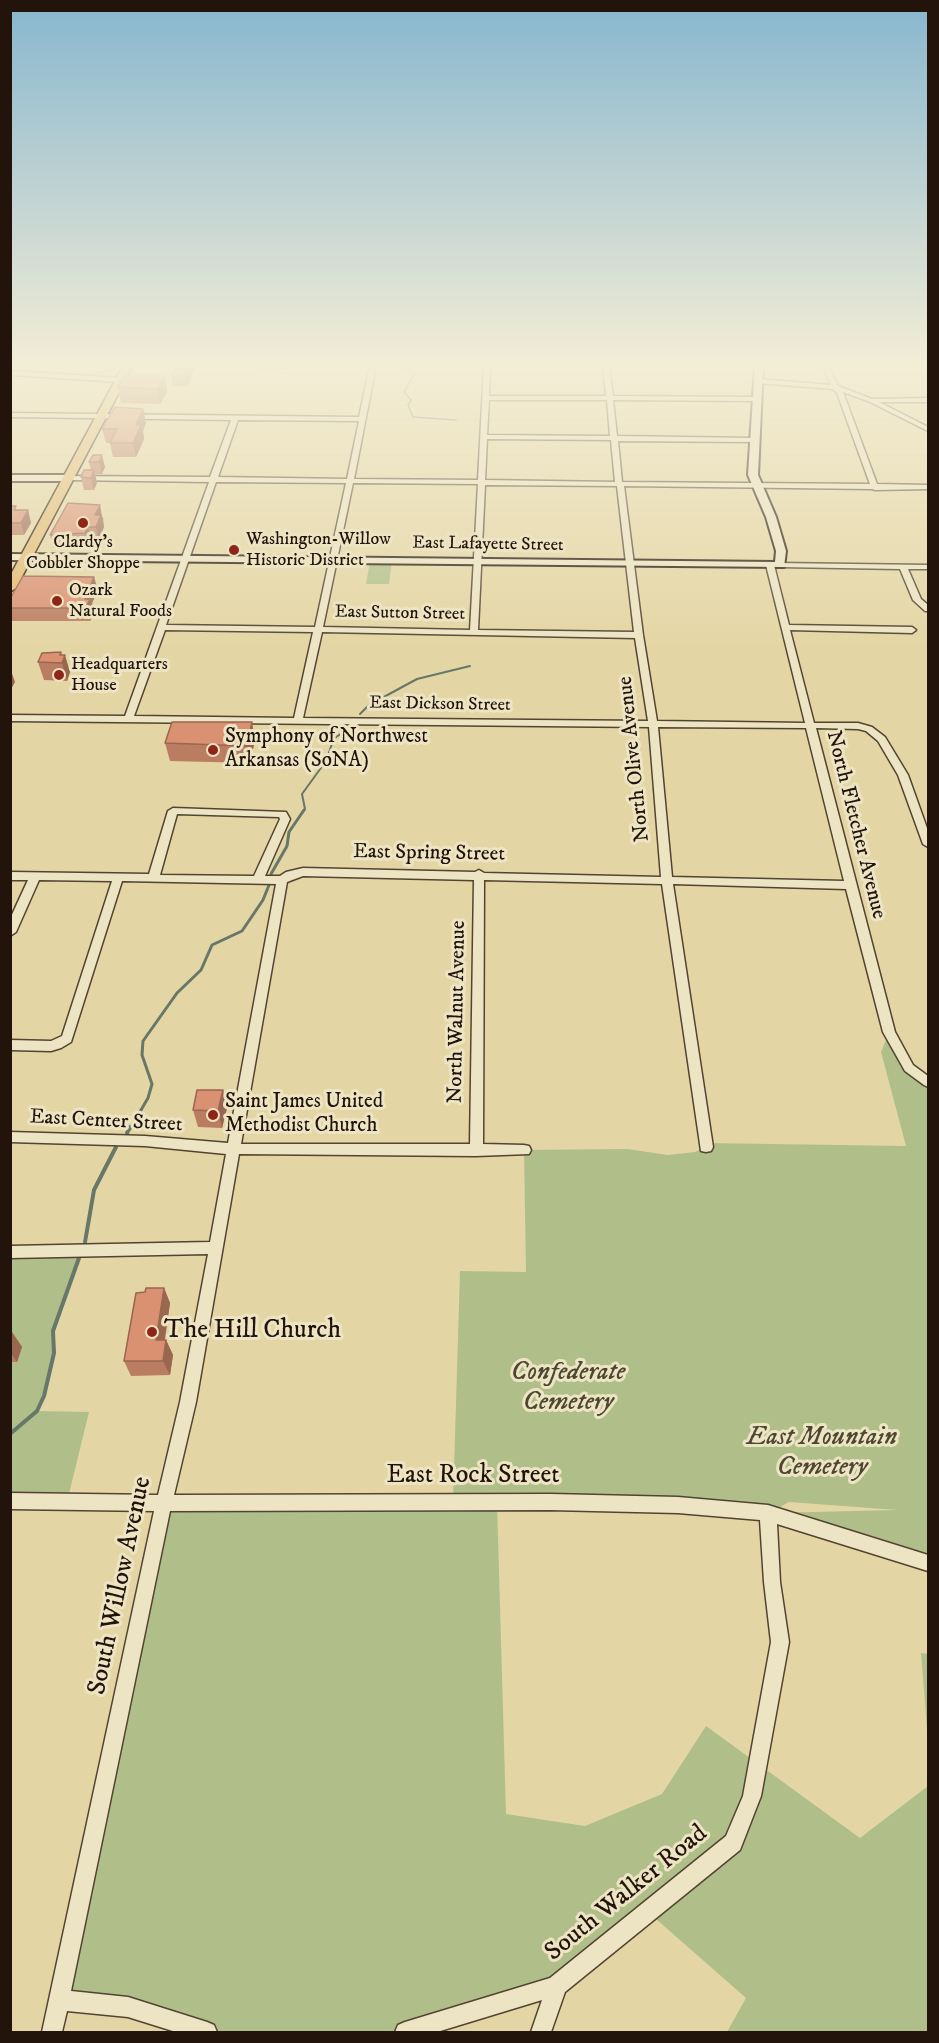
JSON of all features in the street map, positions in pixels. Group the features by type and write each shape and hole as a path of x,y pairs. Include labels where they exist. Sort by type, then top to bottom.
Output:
{"main road":[{"path":"10,588 77,461"},
{"path":"753,461 753,474 757,487 774,527 781,551 775,565"},
{"path":"10,478 68,478"},
{"name":"East Lafayette Street","path":"10,556 775,565"}],"street":[{"path":"129,718 220,461"},
{"path":"298,720 354,461"},
{"path":"474,632 483,461"},
{"name":"North Olive Avenue","path":"617,461 632,564 639,635 653,724 667,879 706,1147"},
{"path":"865,461 875,488"},
{"path":"68,478 928,488"},
{"name":"East Lafayette Street","path":"775,565 928,567"},
{"name":"North Fletcher Avenue","path":"775,565 786,627 809,724 889,1032 909,1068 928,1082"},
{"path":"903,566 917,600 928,609"},
{"name":"East Sutton Street","path":"161,627 639,635"},
{"path":"786,627 912,630"},
{"name":"East Dickson Street","path":"10,718 858,726 870,729 882,740 903,776 928,844"},
{"path":"153,879 173,811 282,814 285,819 258,880"},
{"name":"East Spring Street","path":"10,876 282,880 290,875 303,872 479,874 850,885"},
{"name":"North Walnut Avenue","path":"476,1151 479,874"},
{"path":"10,932 35,877"},
{"path":"10,1045 51,1046 63,1042 69,1034 118,878"},
{"name":"South Willow Avenue","path":"52,2032 164,1503 188,1402 282,880"},
{"name":"East Center Street","path":"10,1137 145,1141 232,1149 524,1150"},
{"path":"10,1252 214,1248"},
{"name":"East Rock Street","path":"10,1501 562,1502 678,1505 768,1513 928,1563"},
{"name":"South Walker Road","path":"405,2032 556,1986 733,1843 752,1796 780,1642 772,1582 768,1513"},
{"path":"541,2032 556,1986"},
{"path":"58,2000 128,2007 207,2032"}],"green space":[{"path":"370,561 392,561 389,584 366,584"},
{"path":"889,1032 913,1078 928,1087 928,1563 768,1513 497,1502 506,1814 585,1826 662,1794 706,1726 860,1838 928,1786 928,2032 727,2032 746,1998 648,1912 556,1986 405,2032 207,2032 128,2007 58,2000 164,1503 453,1502 460,1271 526,1272 524,1150 627,1149 668,1155 695,1152 706,1147 705,1143 906,1146 881,1052","holes":["789,1502 897,1510 770,1513"]},
{"path":"81,1251 53,1331 54,1353 38,1411 89,1412 67,1502 11,1501 10,1252"},
{"path":"921,1653 928,1654 928,1742"}],"building":[{"path":"84,470 94,470 91,478 81,477"},
{"path":"68,503 100,505 95,515 101,515 96,527 88,527 85,533 50,535"},
{"path":"10,506 16,506 14,510 28,510 21,523 10,523"},
{"path":"23,576 94,577 85,599 90,599 86,608 10,608 10,599"},
{"path":"61,652 60,655 65,655 62,663 38,662 42,653"},
{"path":"172,722 252,722 247,746 165,743"},
{"path":"197,1090 223,1090 218,1111 193,1110"},
{"path":"146,1288 164,1288 156,1340 166,1340 163,1361 124,1361 136,1293 145,1292"}],"waterway":[{"path":"360,714 369,705 417,679 470,666"},
{"path":"303,812 305,809 302,794 326,761 333,741 337,736 355,728"},
{"path":"271,874 287,846 289,832 304,810"},
{"path":"130,1129 148,1098 152,1084 142,1055 143,1041 177,993 201,970 212,945 242,931 263,900 269,885"},
{"path":"127,1133 130,1127"},
{"path":"85,1242 94,1190 116,1147"},
{"path":"10,1434 37,1411 44,1396 54,1353 53,1331 79,1258"}],"place":[{"name":"Clardy's Cobbler Shoppe","path":"83,523"},
{"name":"Washington-Willow Historic District","path":"234,550"},
{"name":"Ozark Natural Foods","path":"57,601"},
{"name":"Headquarters House","path":"59,675"},
{"name":"Symphony of Northwest Arkansas (SoNA)","path":"213,750"},
{"name":"Saint James United Methodist Church","path":"213,1115"},
{"name":"The Hill Church","path":"152,1332"}],"park label":[{"name":"Confederate Cemetery","path":"568,1389"},
{"name":"East Mountain Cemetery","path":"822,1454"}]}
